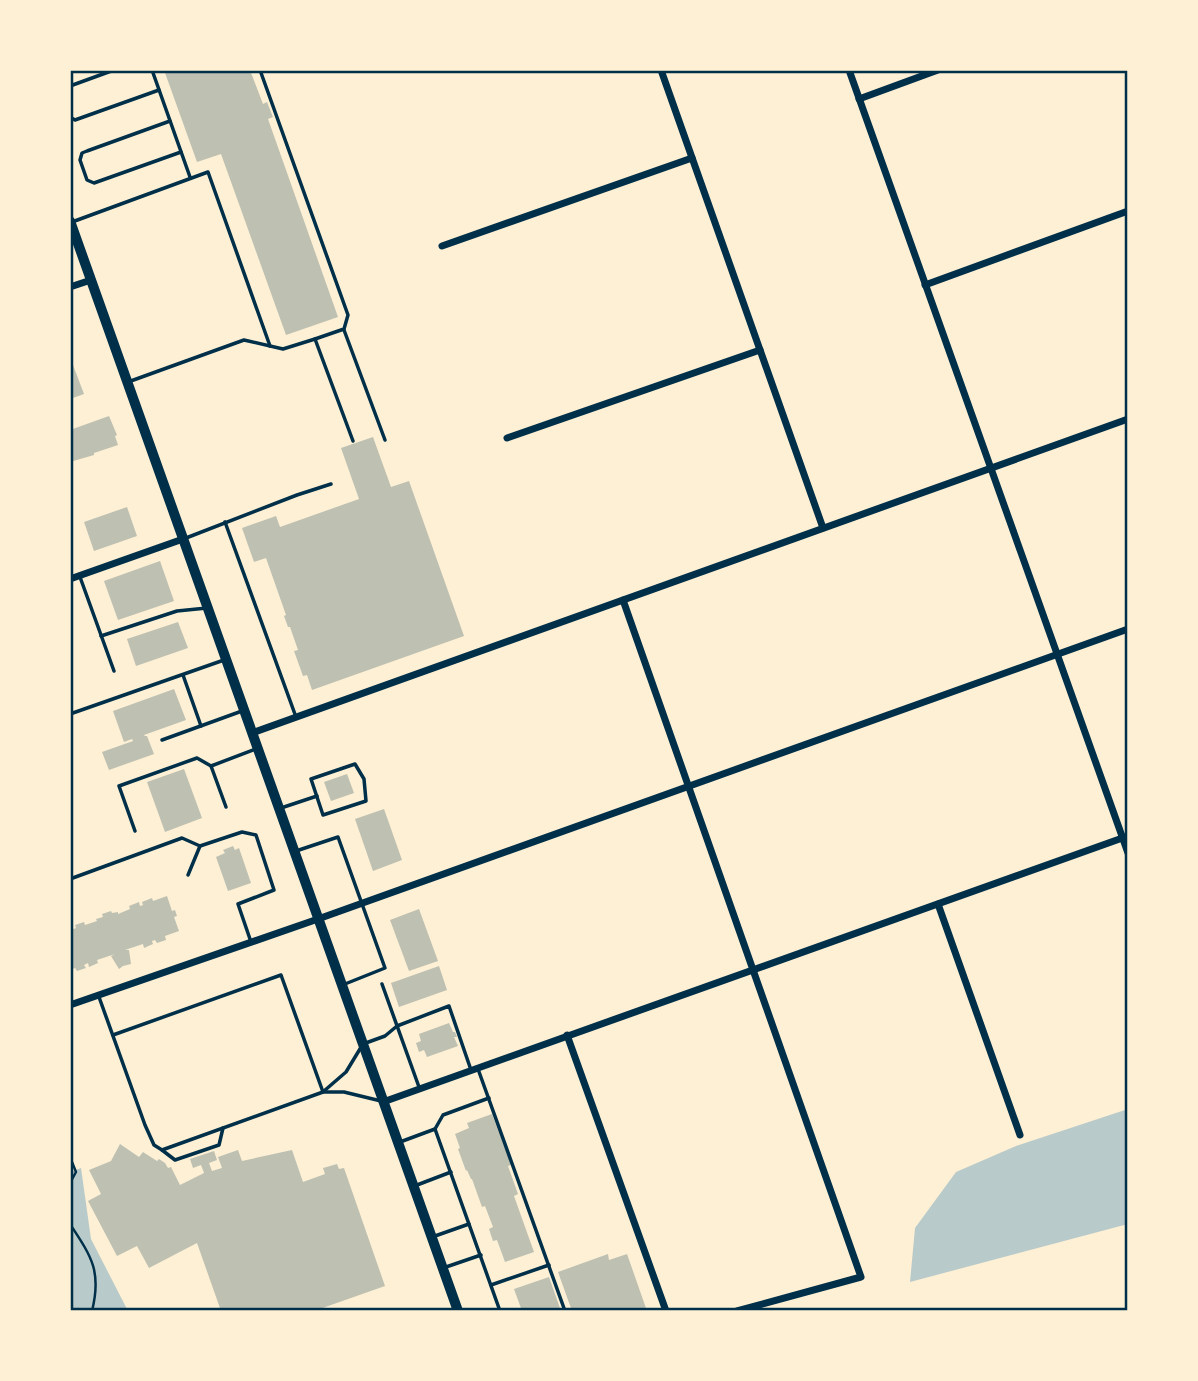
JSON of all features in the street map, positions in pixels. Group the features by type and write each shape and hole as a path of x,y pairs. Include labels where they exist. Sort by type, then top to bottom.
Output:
{"main road":[{"path":"70,222 458,1311"}],"street":[{"path":"661,70 823,528"},
{"path":"849,70 1057,655 1125,837 1128,853"},
{"path":"859,99 938,70"},
{"path":"442,246 692,158"},
{"path":"925,285 1128,211"},
{"path":"70,287 91,280"},
{"path":"507,438 760,350"},
{"path":"252,733 1128,419"},
{"path":"70,579 183,539"},
{"path":"623,600 862,1277 737,1311"},
{"path":"70,1006 1128,629"},
{"path":"383,1102 1125,837"},
{"path":"937,904 1020,1135"},
{"path":"567,1035 666,1311"}],"lane":[{"path":"70,86 114,70"},
{"path":"152,70 190,177"},
{"path":"260,70 348,315 344,329 385,440"},
{"path":"70,117 75,120 159,90"},
{"path":"170,121 82,153 80,160 87,180 94,183 181,152"},
{"path":"70,222 208,172 270,346"},
{"path":"128,382 244,340 283,349 344,329"},
{"path":"316,339 353,441"},
{"path":"183,539 331,484"},
{"path":"225,522 296,717"},
{"path":"80,576 114,671"},
{"path":"101,636 177,611 208,608"},
{"path":"70,715 226,660"},
{"path":"183,675 201,726"},
{"path":"162,740 244,711"},
{"path":"211,766 258,749"},
{"path":"135,831 119,786 197,758 211,766 226,807"},
{"path":"355,764 364,779 366,801 323,816 317,796 311,779 355,764"},
{"path":"279,808 317,796"},
{"path":"70,878 182,838 200,846 242,832 257,835 274,890 238,904 251,942"},
{"path":"295,852 338,837 385,968 342,985"},
{"path":"188,875 200,846"},
{"path":"113,1035 281,975 323,1093"},
{"path":"382,985 420,1089"},
{"path":"98,996 154,1145 175,1160 219,1145 223,1128"},
{"path":"323,1093 342,1077 363,1044 385,1036 397,1026 449,1006 489,1098 565,1311"},
{"path":"162,1150 323,1093 344,1091 383,1102"},
{"path":"398,1142 435,1129 443,1115 489,1098"},
{"path":"435,1129 498,1310"},
{"path":"413,1186 451,1172"},
{"path":"432,1238 469,1224"},
{"path":"442,1268 481,1255"},
{"path":"491,1285 549,1265"}],"path":[{"path":"70,1157 76,1172 70,1183"},
{"path":"70,1224 91,1256 95,1276 92,1311"}],"shaded area":[{"path":"1128,1109 1128,1224 910,1282 915,1228 956,1172 1016,1146"},
{"path":"81,1168 91,1239 128,1311 70,1311 70,1172"}],"building":[{"path":"164,70 250,70 263,104 267,102 273,117 268,119 338,317 286,335 221,154 197,162"},
{"path":"73,365 84,394 70,399 70,366"},
{"path":"109,416 118,445 70,462 70,430"},
{"path":"373,437 391,487 409,481 464,636 312,690 307,675 303,676 294,651 298,650 266,558 254,562 242,528 276,516 280,527 359,499 341,448"},
{"path":"127,507 137,536 94,551 84,522"},
{"path":"160,561 174,601 118,620 104,581"},
{"path":"178,622 188,648 136,666 127,639"},
{"path":"174,689 186,720 144,735 147,736 154,754 109,770 102,752 133,741 124,742 113,711"},
{"path":"184,769 202,818 165,832 147,782"},
{"path":"347,774 354,793 331,801 324,782"},
{"path":"384,809 402,860 373,871 355,819"},
{"path":"233,846 235,850 239,848 251,883 228,891 216,857"},
{"path":"167,896 172,911 175,910 177,916 174,917 179,931 165,936 166,940 157,943 152,941 153,944 144,948 143,944 125,950 129,950 131,964 119,969 111,956 115,954 97,960 98,963 89,967 88,963 84,965 86,968 70,970 70,923 74,929 75,925 97,921 96,919 103,917 102,914 111,911 118,914 139,902 140,906 143,905 142,902 152,898 153,901"},
{"path":"419,909 438,961 409,971 390,920"},
{"path":"439,966 447,990 399,1007 391,983"},
{"path":"449,1023 457,1037 454,1037 458,1046 427,1057 424,1050 419,1052 416,1043 421,1041 419,1034"},
{"path":"492,1114 511,1165 508,1166 518,1194 514,1196 534,1252 505,1262 497,1240 493,1241 489,1229 493,1227 466,1171 455,1134 469,1128 467,1123"},
{"path":"120,1144 139,1157 143,1152 157,1161 159,1159 168,1168 171,1167 180,1185 204,1173 201,1165 193,1168 190,1159 214,1151 217,1160 209,1163 212,1171 222,1168 218,1157 238,1150 242,1161 292,1150 303,1182 325,1174 323,1168 337,1164 339,1169 344,1168 385,1286 314,1311 221,1311 197,1243 149,1268 137,1246 117,1256 88,1201 101,1194 89,1170 111,1161"},
{"path":"608,1254 609,1260 627,1254 647,1311 572,1311 558,1272"},
{"path":"549,1277 561,1311 522,1311 514,1289"}]}
